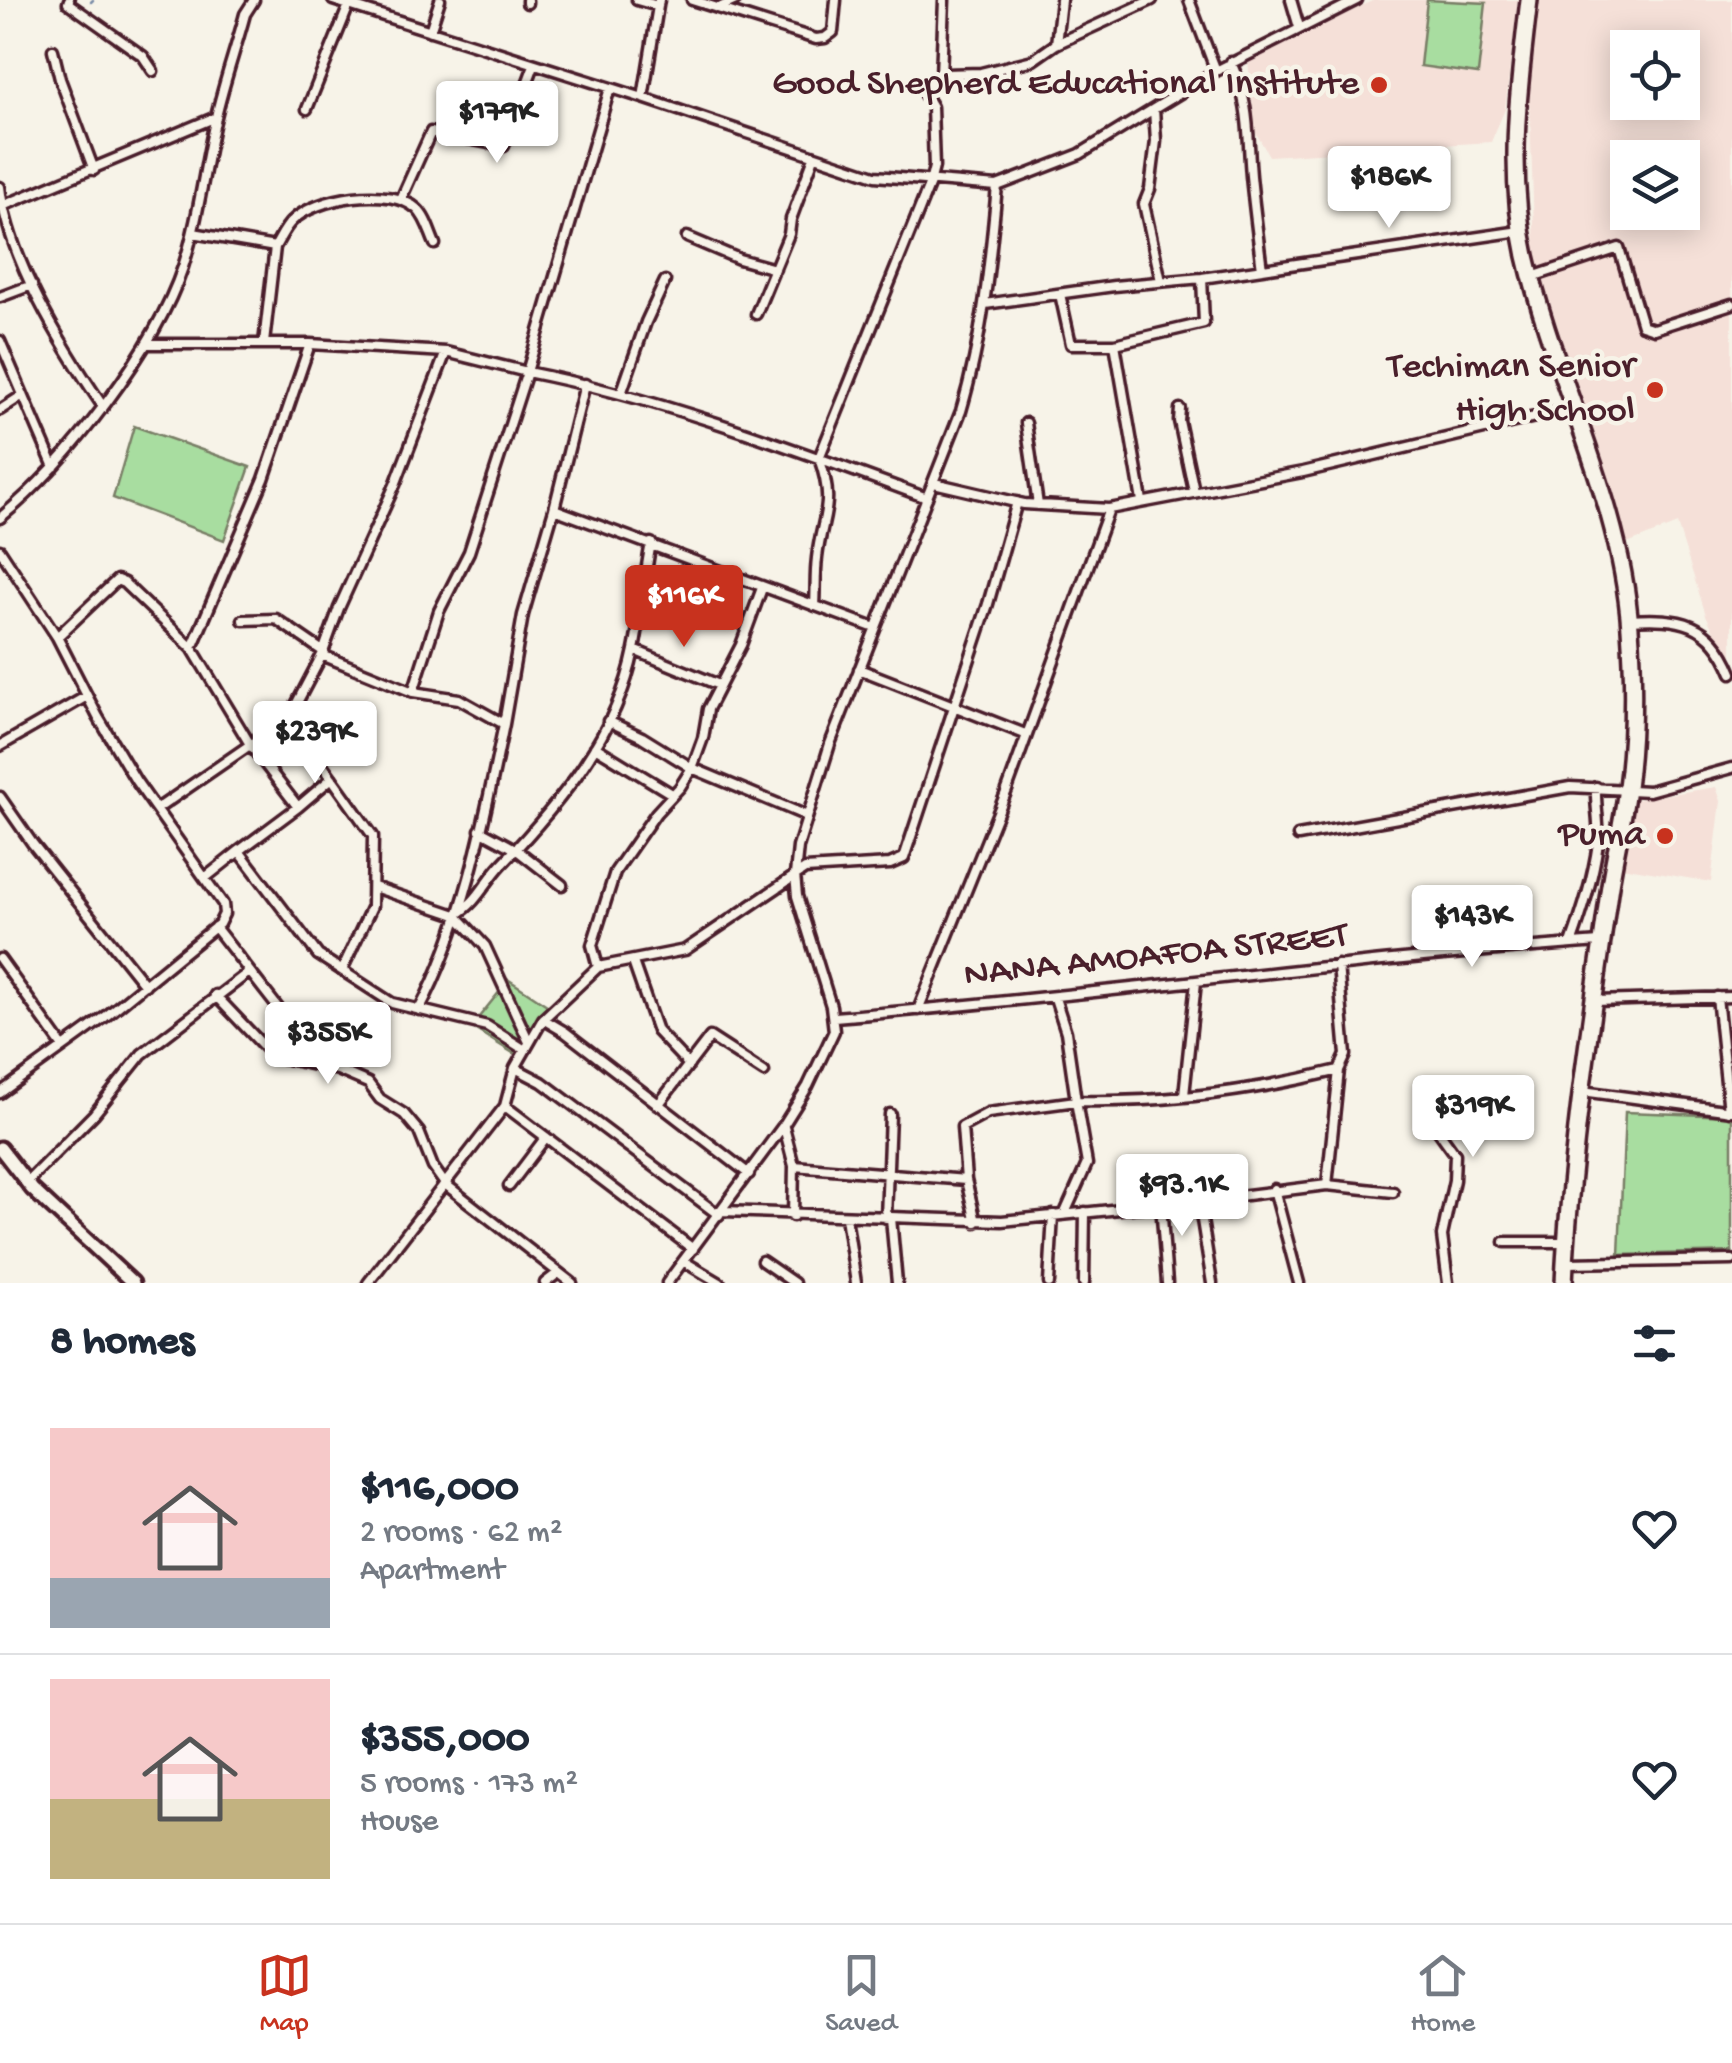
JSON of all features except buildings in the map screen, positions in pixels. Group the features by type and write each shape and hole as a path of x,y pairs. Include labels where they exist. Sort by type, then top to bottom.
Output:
{"highway":[{"path":"1528,0 1516,114 1522,231 1532,277 1608,515 1629,620 1632,721 1627,792 1582,1091 1564,1283"}],"street":[{"path":"69,0 143,56 153,71"},
{"path":"0,518 54,467 146,344 167,308 192,233 216,117 246,14 254,0"},
{"path":"332,0 875,176 997,186 1080,154 1216,70 1357,0"},
{"path":"430,31 440,0"},
{"path":"638,0 659,3 643,98"},
{"path":"692,0 816,40 832,32 836,0"},
{"path":"720,7 736,0"},
{"path":"940,76 944,0"},
{"path":"1056,44 1061,0"},
{"path":"815,606 817,560 828,514 826,478 819,458 934,168 932,107 924,86 940,76 1008,69 1032,60 1056,44 1152,0"},
{"path":"1189,0 1216,70"},
{"path":"1291,0 1299,27"},
{"path":"307,109 350,6"},
{"path":"54,50 60,79 94,170"},
{"path":"1231,62 1250,124 1250,173 1262,269"},
{"path":"400,199 431,132 504,146 534,64"},
{"path":"413,692 439,612 469,552 527,372 610,88"},
{"path":"1154,109 1156,141 1150,189 1144,204 1161,281"},
{"path":"1,207 216,117"},
{"path":"756,314 790,234 814,157"},
{"path":"667,1283 784,1126 830,1042 834,1016 797,896 798,847 859,670 928,498 970,378 985,304 997,186"},
{"path":"0,187 1,207 32,285 102,405"},
{"path":"264,343 275,247 292,220 345,196 400,199 422,214 435,244"},
{"path":"985,304 1202,278 1522,231"},
{"path":"192,233 275,247"},
{"path":"687,237 775,269"},
{"path":"1532,277 1618,248 1642,325 1654,329 1732,304"},
{"path":"1060,294 1070,344 1114,344 1204,323 1202,278"},
{"path":"621,394 665,281"},
{"path":"0,297 32,285"},
{"path":"0,341 54,467"},
{"path":"146,344 310,344 446,352 621,394 928,498"},
{"path":"192,648 264,479 310,344"},
{"path":"1114,344 1142,501"},
{"path":"156,810 289,718 323,653 339,608 395,485 446,352"},
{"path":"419,1010 446,946 480,830 523,615 584,384"},
{"path":"0,410 22,396"},
{"path":"1180,408 1179,421 1194,491"},
{"path":"934,482 1017,502 1109,509 1303,472 1573,408"},
{"path":"1026,424 1038,505"},
{"path":"368,1283 505,1106 515,1068 543,1019 598,967 685,950 795,875 816,866 890,864 904,858 1017,502"},
{"path":"554,509 875,628"},
{"path":"918,1010 1109,509"},
{"path":"456,915 470,907 576,780 596,747 634,650 651,543"},
{"path":"0,550 57,637 87,696 156,810 223,904 224,914 216,927 145,985 0,1094"},
{"path":"57,637 117,580 124,582 192,648 251,746 298,808"},
{"path":"598,967 592,945 615,872 692,768 708,709 750,626 762,588"},
{"path":"243,620 276,619 323,653 413,692 458,698 504,724"},
{"path":"1629,620 1688,621 1709,638 1732,673"},
{"path":"634,650 719,685"},
{"path":"859,670 1026,734"},
{"path":"0,746 87,696"},
{"path":"289,718 372,836 372,906 342,970"},
{"path":"608,721 642,736 692,768 807,816"},
{"path":"596,747 672,794"},
{"path":"1298,836 1555,789 1596,787 1627,792 1672,786 1732,768"},
{"path":"204,878 332,778"},
{"path":"1571,944 1593,876 1598,838 1594,813 1596,787"},
{"path":"0,796 32,843 145,985"},
{"path":"480,830 517,850 562,885"},
{"path":"239,851 318,956 392,1003 486,1026 527,1046"},
{"path":"374,887 456,915 485,946 527,1046"},
{"path":"216,927 282,1013"},
{"name":"NANA AMOAFOA STREET","path":"834,1016 1056,998 1440,953 1604,942"},
{"path":"0,959 63,1048"},
{"path":"633,962 657,1031 689,1064"},
{"path":"1326,1185 1339,1070 1346,1055 1338,965"},
{"path":"27,1182 94,1114 142,1054 214,995 249,972"},
{"path":"1184,1095 1196,982"},
{"path":"214,995 273,1056 354,1074 368,1084 419,1132 433,1168 446,1184 572,1283"},
{"path":"1582,1091 1731,1111 1717,997"},
{"path":"1595,1001 1732,997"},
{"path":"1056,998 1066,1032 1087,1164 1066,1213"},
{"path":"543,1019 749,1174"},
{"path":"658,1105 710,1038 764,1072"},
{"path":"515,1068 542,1082 721,1213 976,1222 1199,1202 1326,1185 1393,1192"},
{"path":"976,1222 966,1180 962,1126 988,1113 1076,1101 1120,1102 1273,1085 1339,1070"},
{"path":"505,1106 693,1249"},
{"path":"890,1114 888,1218 897,1283"},
{"path":"1427,1114 1455,1154 1454,1180 1442,1236 1448,1283"},
{"path":"784,1126 794,1166 793,1216"},
{"path":"509,1186 546,1137"},
{"path":"0,1148 77,1233 133,1283"},
{"path":"794,1166 966,1180"},
{"path":"1274,1189 1299,1283"},
{"path":"1199,1202 1212,1283"},
{"path":"1161,1204 1167,1283"},
{"path":"1084,1283 1085,1212"},
{"path":"1049,1283 1053,1214"},
{"path":"846,1217 856,1283"},
{"path":"1505,1242 1566,1242"},
{"path":"1565,1263 1732,1260"},
{"path":"762,1261 794,1283"},
{"path":"683,1262 720,1283"},
{"path":"545,1283 558,1274"}],"shaded area":[{"name":"Good Shepherd Educational Institute","path":"1374,0 1518,0 1505,109 1491,142 1269,156 1255,131 1248,61"},
{"name":"Techiman Senior High School","path":"1539,0 1732,0 1732,669 1706,615 1677,524 1627,544 1535,256 1529,85"},
{"path":"1716,787 1721,801 1711,882 1621,867 1633,800"}],"green space":[{"path":"1427,0 1486,3 1478,74 1420,66"},
{"path":"134,426 250,467 224,540 113,498"},
{"path":"509,980 553,1009 518,1056 471,1027"},
{"path":"1625,1112 1732,1116 1732,1252 1619,1255"}],"place":[{"name":"Good Shepherd Educational Institute","path":"1379,85"},
{"name":"Techiman Senior High School","path":"1655,390"},
{"name":"Puma","path":"1665,836"}]}
